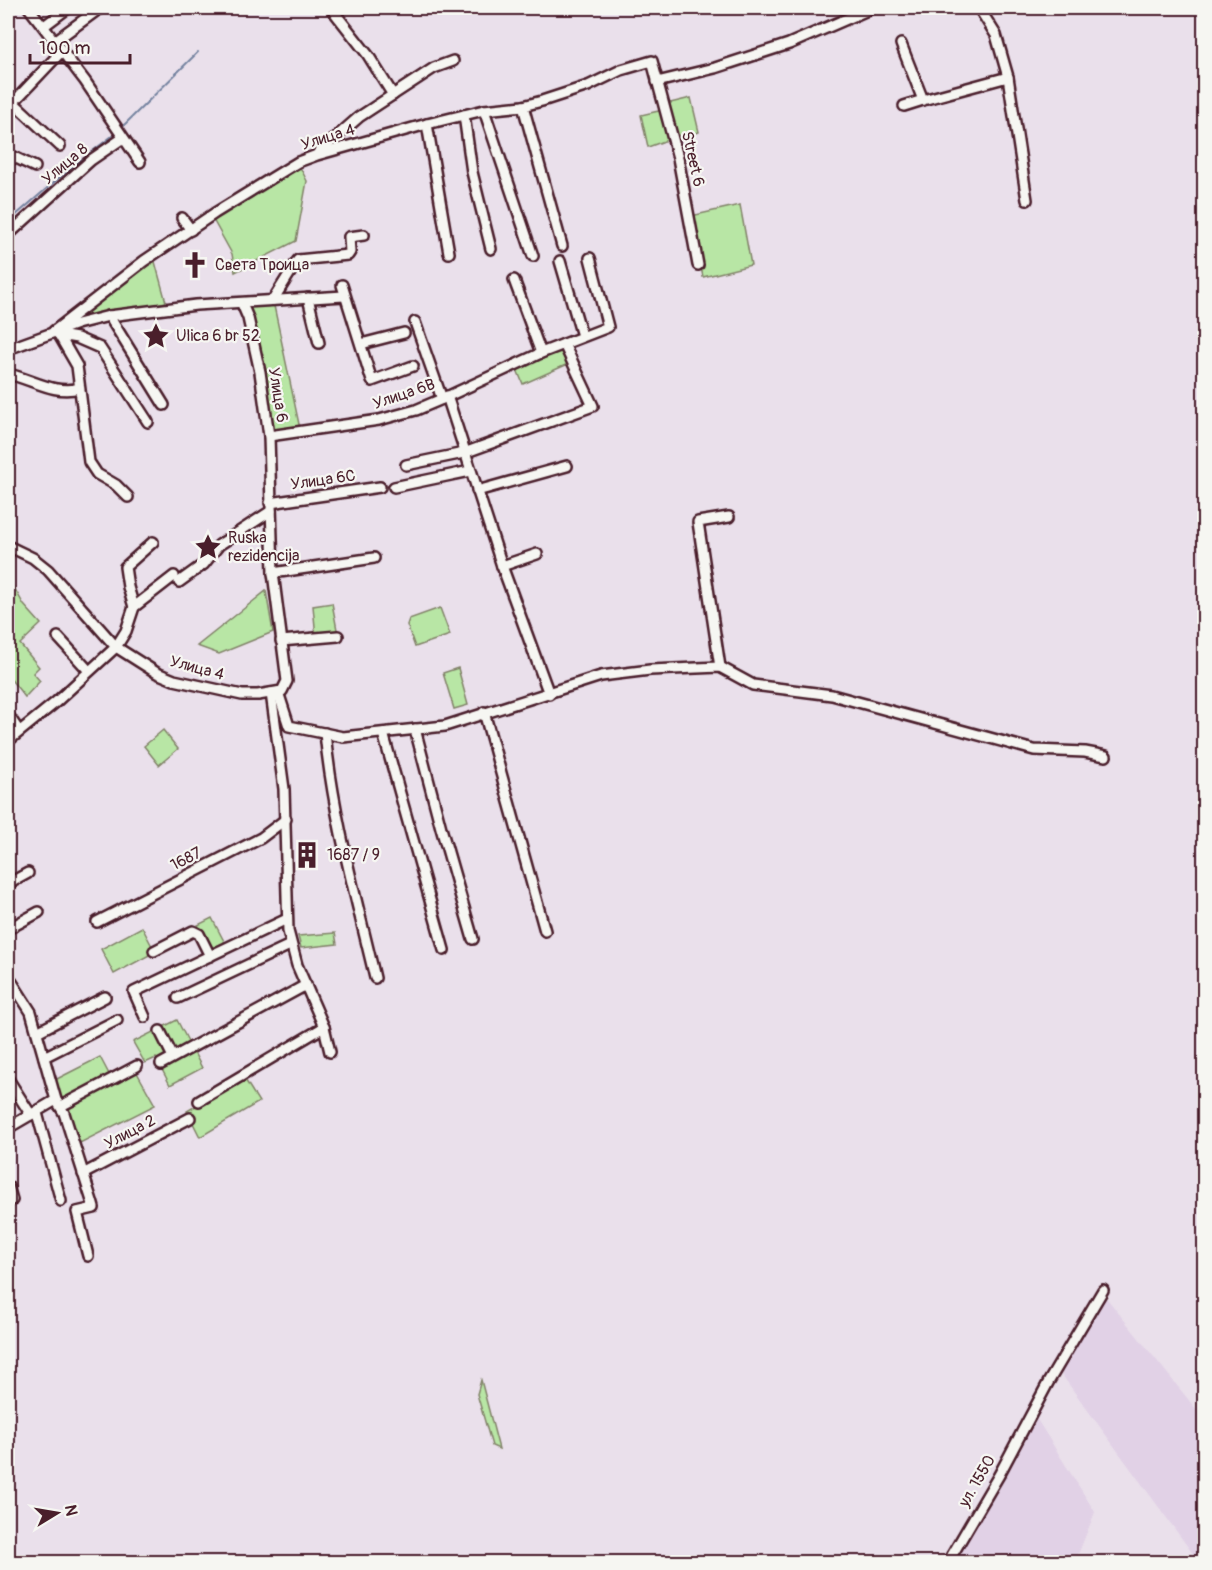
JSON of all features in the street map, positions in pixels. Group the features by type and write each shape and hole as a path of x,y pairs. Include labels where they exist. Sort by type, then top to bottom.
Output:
{"street":[{"path":"29,8 140,162"},
{"path":"44,26 68,8"},
{"path":"55,41 100,8"},
{"path":"331,8 368,55 393,95"},
{"path":"657,82 715,68 779,47 872,8"},
{"path":"979,8 986,15 996,35 1008,76 1027,200"},
{"path":"901,44 923,100"},
{"path":"60,146 10,105 62,51"},
{"path":"317,155 359,117 435,68 453,61"},
{"name":"Street 6","path":"652,61 680,169 698,265"},
{"name":"Улица 4","path":"56,333 144,261 298,162 427,124 484,110 523,106 588,86 621,70 652,61"},
{"path":"904,106 1008,76"},
{"path":"523,106 562,246"},
{"path":"484,110 533,256"},
{"path":"464,115 472,172 491,249"},
{"path":"427,124 449,253"},
{"name":"Улица 8","path":"8,236 91,160 123,138"},
{"path":"8,152 35,167"},
{"path":"182,218 191,230"},
{"path":"273,300 298,260 348,255 350,252 349,237 364,235"},
{"name":"Улица 6B","path":"269,436 380,420 444,398 542,353 608,327 590,258"},
{"path":"560,261 582,336"},
{"path":"514,280 542,353"},
{"path":"342,285 372,381 412,366"},
{"path":"8,349 109,316 196,305 344,296"},
{"path":"308,298 319,343"},
{"name":"Улица 6","path":"242,304 248,318 260,372 269,436 273,573 287,681 282,691 274,692"},
{"path":"109,316 164,405"},
{"path":"415,322 430,350 444,398 502,566 549,694"},
{"path":"56,333 77,366 88,462 97,474 116,485 129,497"},
{"path":"56,333 100,348 148,422"},
{"path":"360,344 404,333"},
{"path":"406,465 464,453 593,406 564,344"},
{"path":"8,374 24,377 57,390 67,391 79,388"},
{"path":"477,491 567,466"},
{"path":"394,487 470,471"},
{"name":"Улица 6C","path":"271,507 380,487"},
{"path":"134,607 204,564 219,545 271,507"},
{"path":"720,667 698,522 729,517"},
{"path":"8,741 116,647 126,631 134,607 125,567 153,542"},
{"name":"Улица 4","path":"8,546 33,558 48,570 116,647 141,664 174,680 242,695 274,692"},
{"path":"502,566 537,555"},
{"path":"273,573 374,558"},
{"path":"281,641 338,636"},
{"path":"58,637 89,671"},
{"path":"274,692 289,726 343,737 445,726 601,676 650,670 720,667 753,685 832,695 1034,750 1085,752 1106,756"},
{"path":"274,692 284,789 287,919 290,945 324,1027 330,1052"},
{"path":"8,710 19,731"},
{"path":"484,712 545,931"},
{"path":"415,729 472,939"},
{"path":"325,733 338,824 375,978"},
{"path":"383,733 444,950"},
{"name":"1687","path":"97,922 261,838 285,819"},
{"path":"8,884 28,873"},
{"path":"8,929 39,912"},
{"path":"145,1017 134,992 287,919"},
{"path":"154,951 194,931 199,934 210,956"},
{"path":"178,998 290,945"},
{"path":"8,976 27,1003 94,1208 77,1212 88,1256"},
{"path":"161,1064 306,985"},
{"path":"37,1032 105,997"},
{"path":"44,1057 117,1020"},
{"path":"199,1101 324,1027"},
{"path":"159,1031 173,1057"},
{"path":"8,1128 136,1066"},
{"path":"8,1079 34,1114 61,1201"},
{"name":"Улица 2","path":"83,1174 190,1118"},
{"path":"8,1186 12,1200"},
{"name":"ул. 1550","path":"948,1563 1103,1290"}],"shaded area":[{"path":"1104,1295 1204,1419 1204,1562 1199,1562 1059,1371"},
{"path":"1033,1413 1095,1512 1075,1562 945,1562"}],"green space":[{"path":"691,98 699,132 675,139 666,104"},
{"path":"663,110 670,139 648,147 641,115"},
{"path":"298,163 307,181 296,241 235,272 232,254 211,216"},
{"path":"740,205 751,265 703,277 691,216"},
{"path":"154,258 166,302 87,318 85,310"},
{"path":"273,301 300,429 273,431 271,429 248,305"},
{"path":"561,347 568,364 523,384 516,367"},
{"path":"8,577 24,605 41,624 20,644 39,667 33,673 40,681 25,697 8,676"},
{"path":"266,591 273,632 219,654 197,646"},
{"path":"332,603 338,635 316,637 313,606"},
{"path":"440,608 450,635 415,647 407,625 409,619"},
{"path":"458,668 468,705 454,709 443,673"},
{"path":"163,730 178,749 159,765 144,746"},
{"path":"212,918 226,945 211,951 198,925"},
{"path":"142,927 155,952 114,974 101,949"},
{"path":"335,933 337,944 301,948 298,936"},
{"path":"177,1020 202,1068 170,1085 156,1058 145,1063 133,1042"},
{"path":"100,1057 111,1078 63,1104 59,1100 53,1081"},
{"path":"135,1069 155,1105 76,1145 63,1107"},
{"path":"244,1078 259,1102 200,1137 187,1111"},
{"path":"481,1380 499,1449 492,1446 477,1394"}],"waterway":[{"path":"120,129 198,52"},
{"path":"8,222 68,170 116,133"}],"railway":[{"path":"8,1541 15,1562"}],"place":[{"name":"Света Троица","path":"195,265"},
{"name":"Ulica 6 br 52","path":"156,336"},
{"name":"Ruska rezidencija","path":"208,547"},
{"name":"1687 / 9","path":"307,855"}]}
